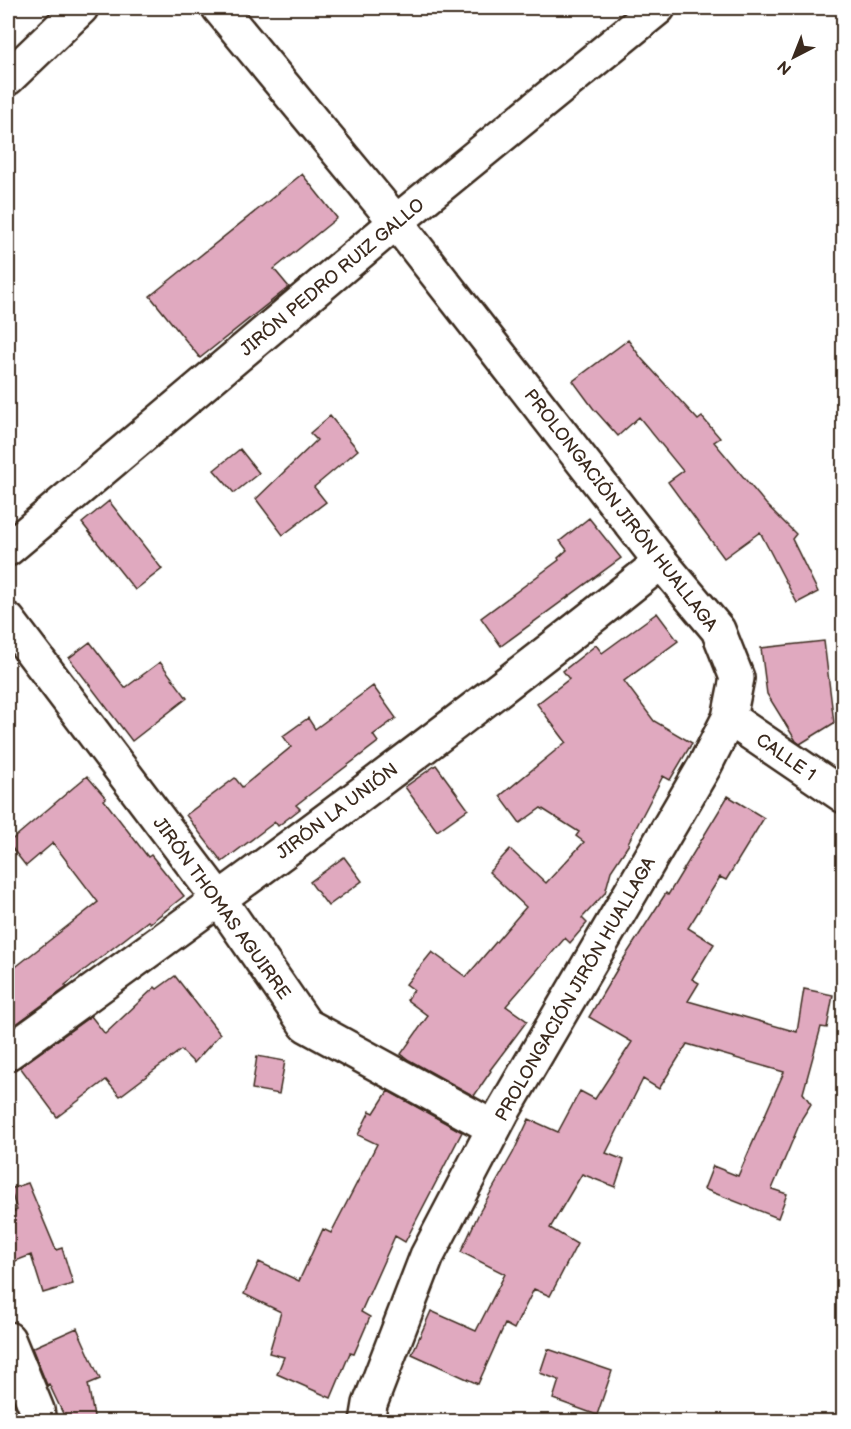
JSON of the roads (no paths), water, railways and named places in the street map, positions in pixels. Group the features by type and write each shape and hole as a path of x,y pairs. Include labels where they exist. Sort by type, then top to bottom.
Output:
{"street":[{"path":"8,78 81,8"},
{"name":"PROLONGACIÓN JIRÓN HUALLAGA","path":"219,8 396,222 661,562 718,630 737,678 729,718 704,767 494,1128 427,1256 370,1404 367,1422"},
{"name":"JIRÓN PEDRO RUIZ GALLO","path":"8,549 396,222 658,8"},
{"name":"JIRÓN LA UNIÓN","path":"8,1053 219,899 548,653 661,562"},
{"name":"JIRÓN THOMAS AGUIRRE","path":"8,620 219,899 306,1025 494,1128"},
{"name":"CALLE 1","path":"729,718 843,796"},
{"path":"8,1339 37,1410 39,1422"}]}
